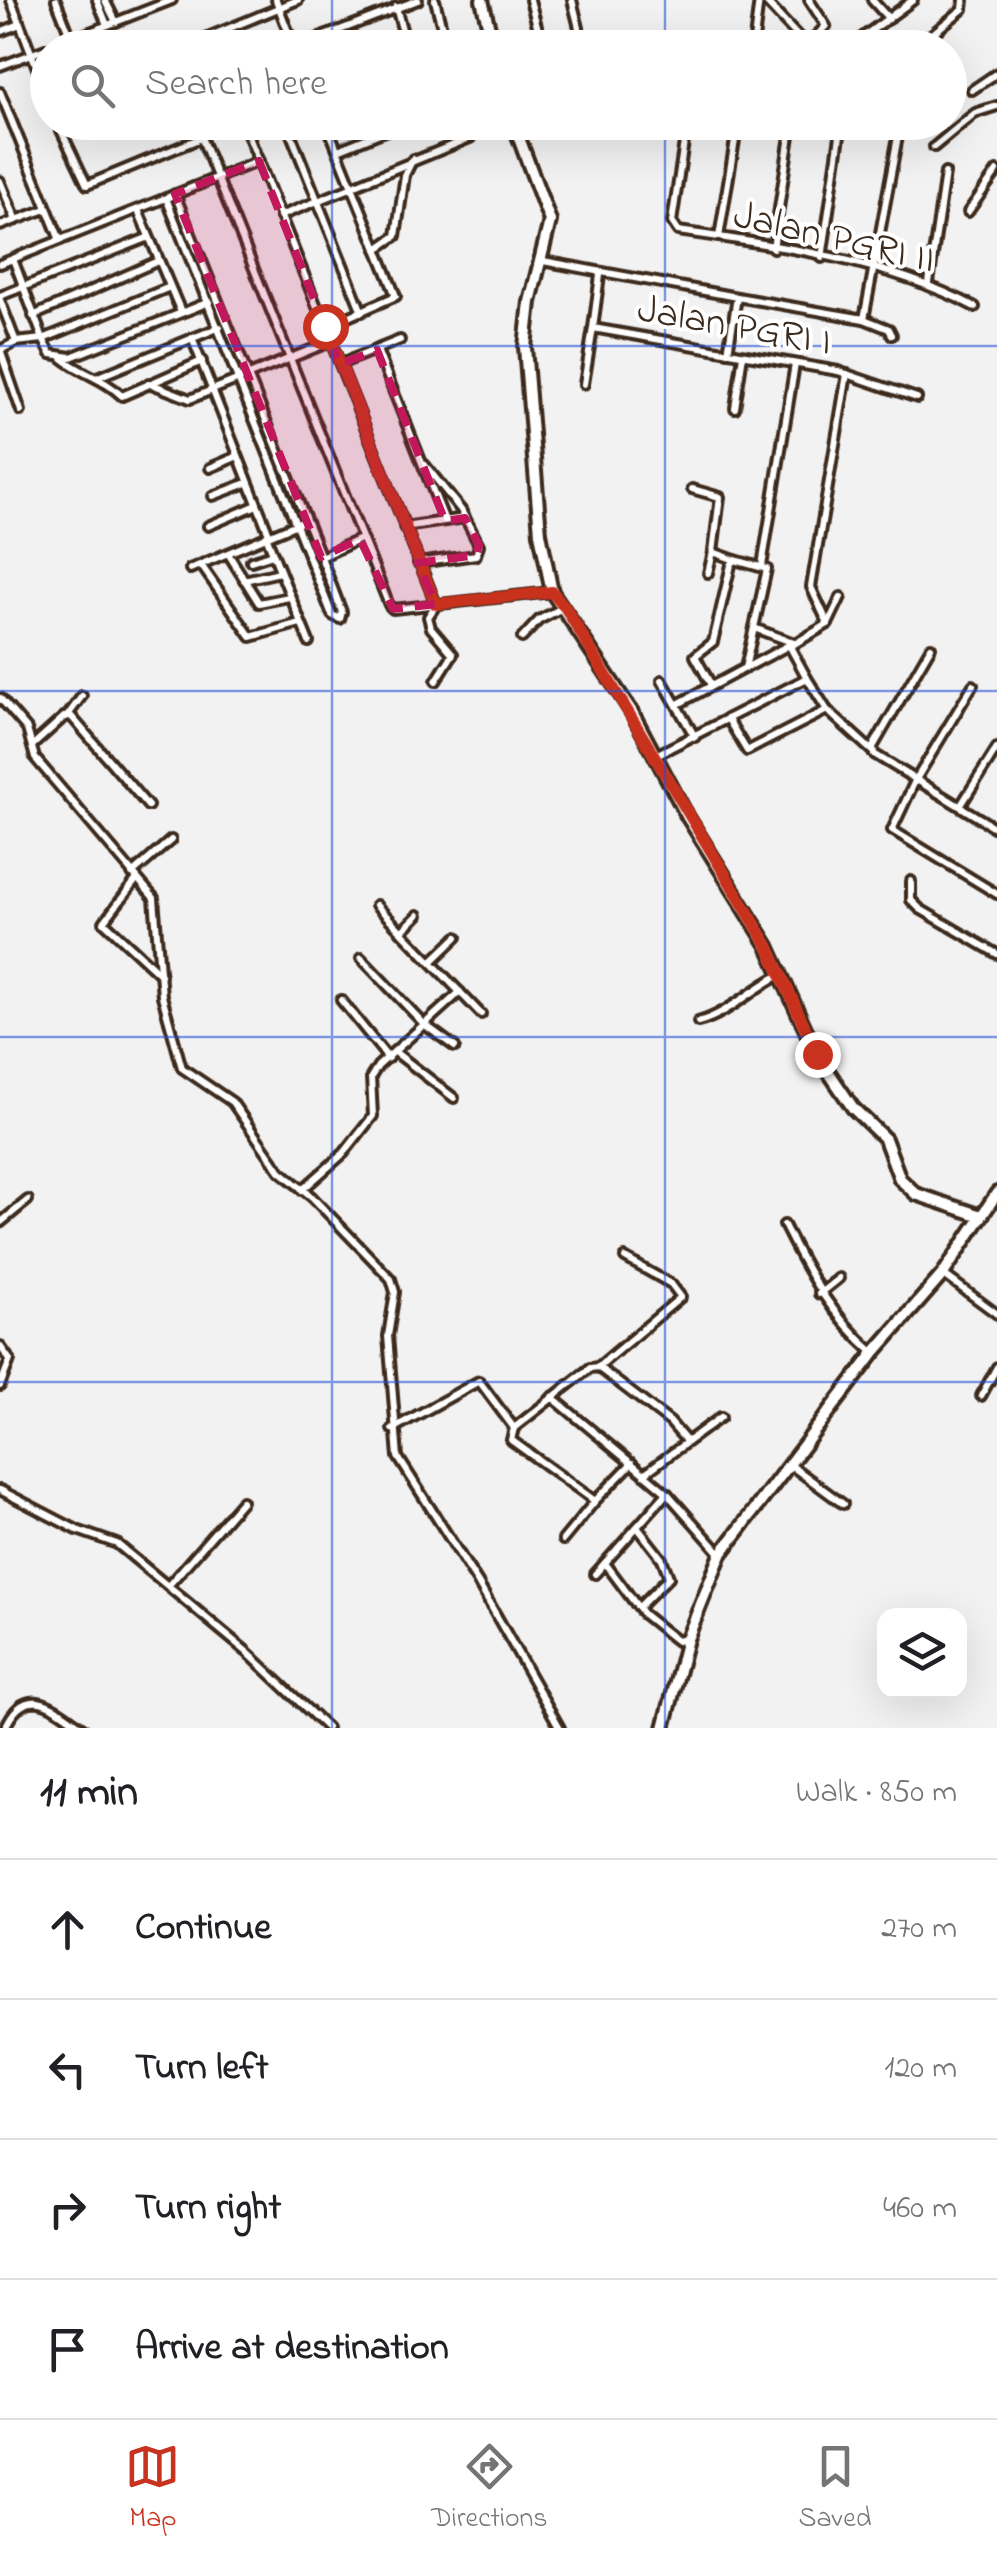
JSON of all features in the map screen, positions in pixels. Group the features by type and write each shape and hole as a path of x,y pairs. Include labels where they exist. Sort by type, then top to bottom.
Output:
{"street":[{"path":"11,0 30,49"},
{"path":"56,0 68,30"},
{"path":"97,0 112,23"},
{"path":"105,0 112,23"},
{"path":"93,30 172,0"},
{"path":"220,30 277,4 298,0"},
{"path":"337,30 418,0"},
{"path":"434,0 442,30"},
{"path":"482,0 490,30"},
{"path":"530,0 538,30"},
{"path":"572,0 580,30"},
{"path":"761,0 790,30"},
{"path":"756,30 761,0"},
{"path":"809,0 826,26 822,30"},
{"path":"872,0 889,18"},
{"path":"873,30 913,0"},
{"path":"938,30 964,9 964,0"},
{"path":"277,4 287,30"},
{"path":"396,7 401,30"},
{"path":"0,32 20,24"},
{"path":"0,66 30,55"},
{"path":"972,90 997,73"},
{"path":"0,92 60,240"},
{"path":"967,119 997,106"},
{"path":"66,140 87,185 196,140"},
{"path":"202,140 360,539 393,609 552,592"},
{"path":"250,140 436,604"},
{"path":"293,140 362,312"},
{"path":"325,326 396,296 334,140"},
{"path":"338,150 363,140"},
{"path":"280,216 465,140"},
{"path":"520,140 548,206 550,221 530,302 526,347 540,533 552,592 565,607 768,946 817,1054 852,1108 885,1139 906,1186 916,1194 981,1216"},
{"name":"Jalan PGRI II","path":"684,140 672,222 678,231 876,269 929,283 975,307"},
{"path":"720,237 735,140"},
{"path":"774,248 789,140"},
{"path":"822,258 839,140"},
{"path":"864,319 898,140"},
{"path":"934,147 942,140"},
{"path":"377,248 396,236 404,175 413,159"},
{"path":"0,264 259,161"},
{"path":"968,212 997,170"},
{"path":"929,283 945,173"},
{"path":"0,181 16,220"},
{"path":"166,198 209,302 244,377 306,520 342,612 340,619 332,615 297,524 244,377 175,194"},
{"path":"0,226 46,209"},
{"path":"138,210 181,312"},
{"path":"16,342 0,298 147,238"},
{"path":"12,259 51,354 83,374 98,377 122,396 202,362"},
{"path":"543,261 600,275 864,319 889,330 892,336"},
{"path":"34,316 158,262"},
{"name":"Jalan PGRI I","path":"600,275 593,328 847,374 916,398"},
{"path":"22,411 0,350 16,342 43,340 170,287"},
{"path":"728,352 737,297"},
{"path":"61,358 209,302"},
{"path":"98,377 220,327"},
{"path":"584,384 593,328"},
{"path":"192,338 309,642"},
{"path":"340,364 400,340"},
{"path":"149,383 180,399 213,390 330,342"},
{"path":"377,350 444,521"},
{"path":"735,408 744,355"},
{"path":"762,566 795,364"},
{"path":"828,624 811,587 847,374"},
{"path":"210,468 238,456"},
{"path":"418,563 476,555 479,545 465,518 421,460"},
{"path":"214,496 247,483"},
{"path":"692,490 720,497 708,573"},
{"path":"208,526 257,506"},
{"path":"404,527 465,518"},
{"path":"190,570 306,520"},
{"path":"321,557 360,539"},
{"path":"713,552 767,570 745,668"},
{"path":"251,561 274,554"},
{"path":"229,555 261,604 289,597"},
{"path":"711,686 694,656 713,642 735,560"},
{"path":"201,565 250,638 300,623"},
{"path":"244,580 280,572"},
{"path":"678,704 828,624 841,597"},
{"path":"436,604 428,617 431,628 453,654 436,681"},
{"path":"522,638 538,620 565,607"},
{"path":"754,628 792,644 827,710 874,754 997,829"},
{"path":"874,754 873,747 932,647"},
{"path":"654,756 807,678"},
{"path":"662,680 694,738"},
{"path":"973,684 915,781 892,830 997,894"},
{"path":"32,745 68,715 82,696"},
{"path":"0,698 14,710 36,758 154,898 164,1008 182,1068 232,1102 264,1153 391,1279 395,1292 388,1336 392,1429 401,1467 478,1583 560,1728"},
{"path":"0,715 14,710"},
{"path":"729,720 747,751 827,710"},
{"path":"68,715 148,806"},
{"path":"961,805 997,748"},
{"path":"162,975 104,922 134,877 171,840"},
{"path":"911,882 911,900 920,909 997,954"},
{"path":"376,905 481,1014"},
{"path":"401,932 418,915"},
{"path":"431,962 458,937"},
{"path":"361,958 425,1024 455,1046"},
{"path":"698,1022 720,1015 754,988 780,975"},
{"path":"302,1190 344,1153 374,1116 371,1077 460,992"},
{"path":"341,1000 392,1055 454,1098"},
{"path":"664,1728 687,1639 721,1554 874,1353 943,1274 997,1193"},
{"path":"0,1223 28,1200"},
{"path":"784,1225 819,1294 840,1323 874,1353"},
{"path":"595,1500 511,1440 514,1428 682,1297 671,1284 625,1258"},
{"path":"943,1274 997,1314"},
{"path":"819,1294 839,1278"},
{"path":"0,1346 10,1360 0,1386"},
{"path":"598,1366 670,1422 686,1442"},
{"path":"981,1396 997,1366"},
{"path":"392,1429 479,1381 514,1428"},
{"path":"552,1398 666,1493 721,1554"},
{"path":"644,1474 721,1416"},
{"path":"563,1540 632,1463"},
{"path":"788,1463 843,1504"},
{"path":"0,1490 77,1530 113,1542 248,1652 326,1728"},
{"path":"595,1574 666,1493"},
{"path":"168,1586 242,1501"},
{"path":"636,1528 662,1559 669,1577 639,1607"},
{"path":"605,1563 668,1637 687,1639"},
{"path":"5,1728 15,1710 37,1701 54,1706 84,1728"}],"highlighted area":[{"path":"259,161 340,364 377,350 445,521 465,518 479,545 476,555 418,563 436,604 393,609 360,539 321,557 175,194"}],"route":[{"path":"325,326 436,604 552,592 565,607 632,712 687,816 768,946 795,1014 817,1054"}]}
